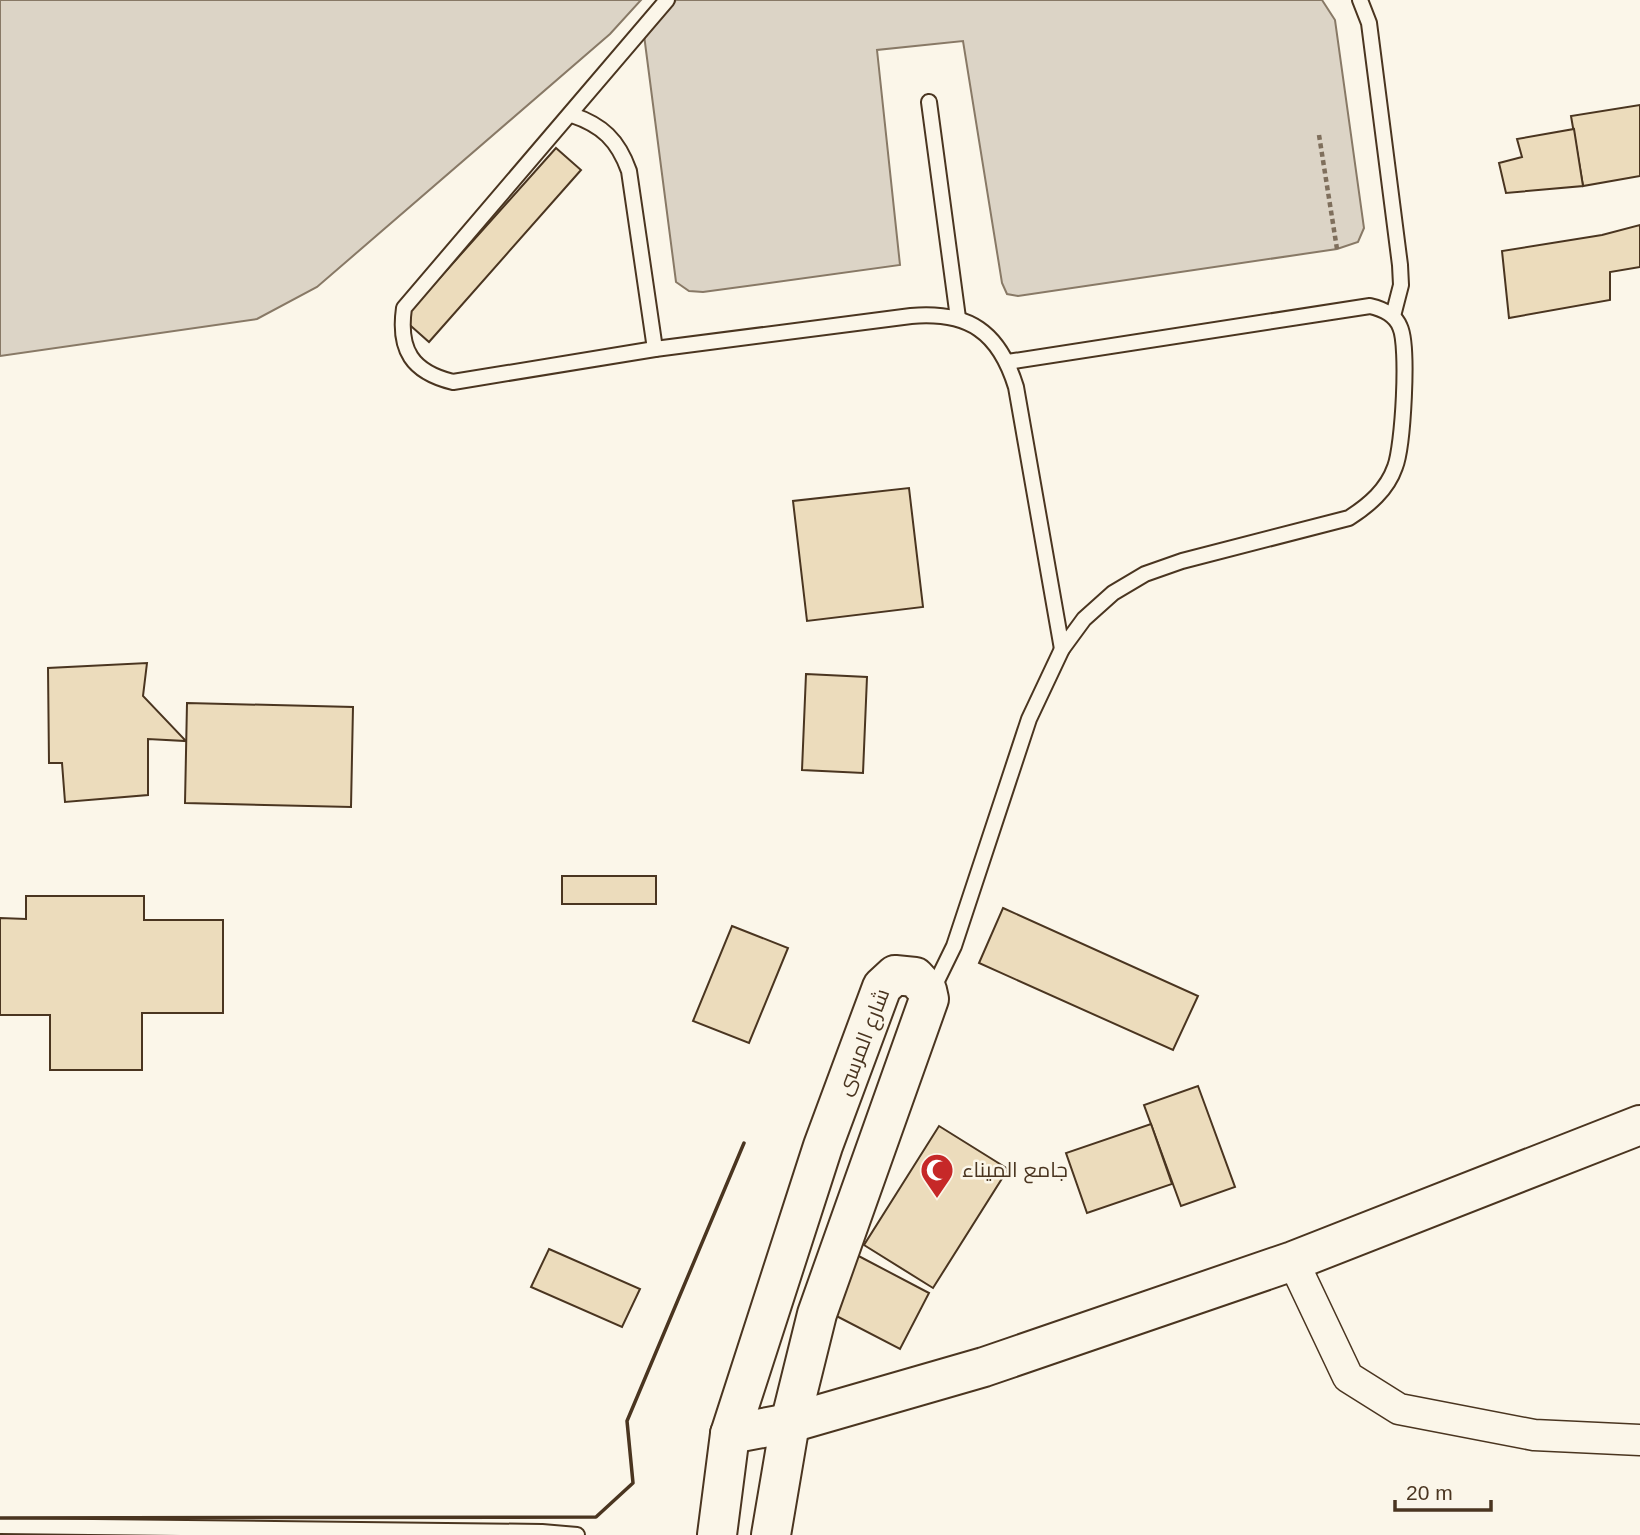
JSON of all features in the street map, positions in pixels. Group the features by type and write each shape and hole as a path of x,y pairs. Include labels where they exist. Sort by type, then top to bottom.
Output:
{"main road":[{"name":"شارع المرسى","path":"717,1535 730,1434 823,1146 882,987 895,975 915,977 928,990 929,999"},
{"path":"771,1535 790,1423 817,1314 929,999"},
{"path":"730,1434 790,1423 984,1367 1293,1261 1640,1125"}],"street":[{"path":"1293,1261 1348,1377 1399,1409 1534,1435 1640,1440"}],"lane":[{"path":"667,0 572,115 404,308 401,328 405,348 416,365 433,377 453,382 655,349 911,316 935,314 958,318 979,328 996,343 1008,362 1016,387 1062,649"},
{"path":"1360,0 1369,23 1400,265 1400,293 1393,316"},
{"path":"929,102 958,318"},
{"path":"572,115 592,122 609,134 622,151 629,171 655,349"},
{"path":"929,999 954,946 1017,753 1062,649 1084,619 1113,593 1145,574 1182,561 1349,518 1368,506 1384,488 1395,468 1401,446 1403,335 1393,316 1382,309 1358,306 1008,362"},
{"path":"0,1526 542,1532 576,1535"}],"path":[{"path":"1319,135 1337,249"}],"shaded area":[{"path":"0,0 641,0 610,34 317,287 257,319 0,356"},
{"path":"676,0 1322,0 1335,20 1364,228 1358,242 1337,249 1018,296 1007,294 1002,283 963,41 877,50 900,265 703,292 689,291 676,282 644,35"}],"building":[{"path":"1640,105 1640,176 1583,186 1571,116"},
{"path":"1574,129 1583,186 1506,193 1499,163 1522,157 1517,139"},
{"path":"556,148 581,170 429,342 403,319"},
{"path":"1640,225 1640,267 1610,272 1610,300 1509,318 1502,251 1602,235"},
{"path":"909,488 923,607 807,621 793,501"},
{"path":"147,663 143,696 186,741 148,739 148,795 65,802 62,763 49,763 48,668"},
{"path":"806,674 867,677 863,773 802,770"},
{"path":"187,703 353,707 351,807 185,803"},
{"path":"562,876 656,876 656,904 562,904"},
{"path":"26,896 144,896 144,920 223,920 223,1013 142,1013 142,1070 50,1070 50,1015 0,1015 0,918 26,919"},
{"path":"1003,908 1198,996 1173,1050 979,963"},
{"path":"732,926 788,948 749,1043 693,1021"},
{"path":"1198,1086 1235,1187 1181,1206 1144,1105"},
{"path":"1151,1124 1172,1184 1087,1213 1066,1153"},
{"path":"939,1126 1008,1169 933,1288 864,1245"},
{"path":"549,1249 640,1289 622,1327 531,1287"},
{"path":"851,1252 929,1293 900,1349 821,1308"}],"wall":[{"path":"0,1518 596,1517 633,1483 627,1421 744,1143"}],"place":[{"name":"جامع الميناء","path":"937,1200"}]}
